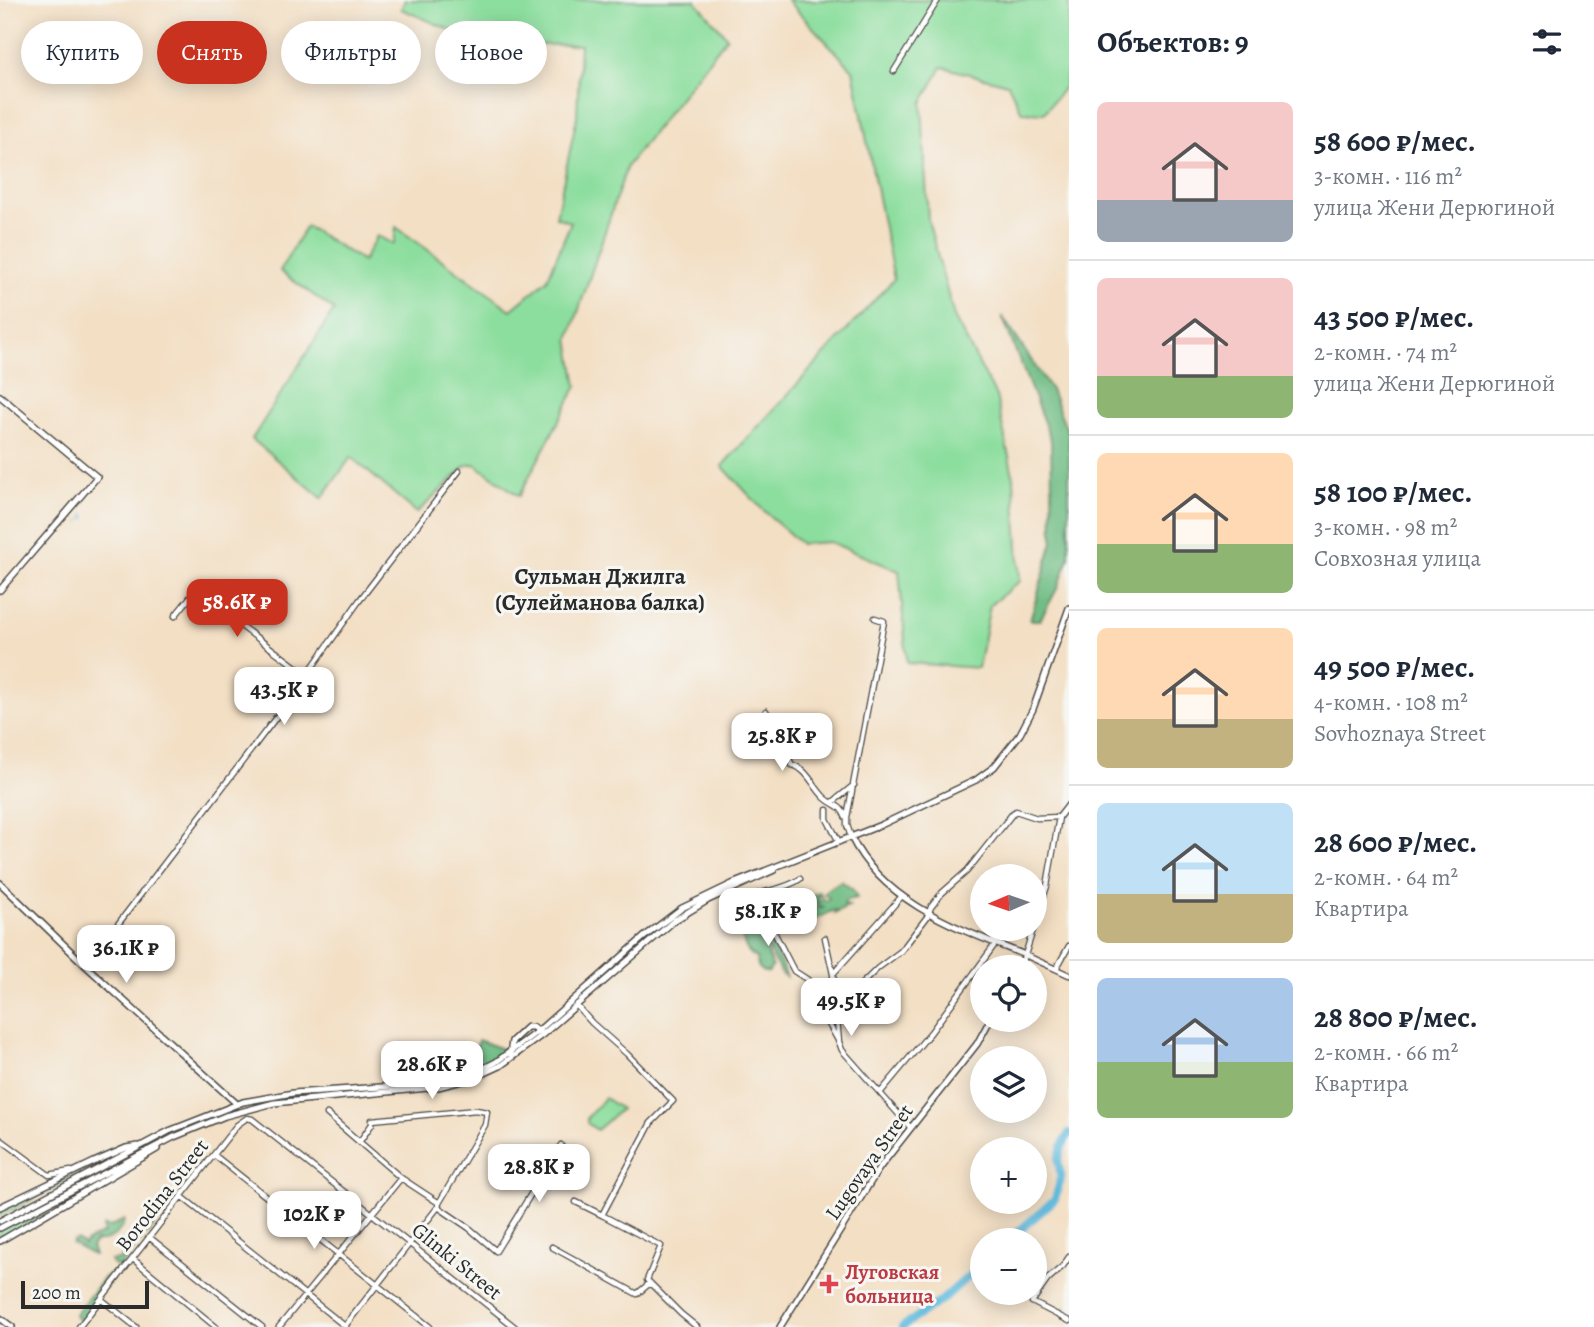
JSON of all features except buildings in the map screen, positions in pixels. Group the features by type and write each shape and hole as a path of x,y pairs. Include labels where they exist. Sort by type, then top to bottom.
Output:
{"main road":[{"path":"0,396 97,477 0,590"},
{"path":"0,1221 169,1131 237,1104 293,1093 408,1085 447,1079 478,1071 510,1054 540,1033 644,937 682,908 732,884 851,837 976,780 994,767 1020,734 1033,709 1069,608"},
{"path":"851,837 874,872 902,896 929,913 1026,955"},
{"path":"0,1228 165,1142 225,1116 256,1106 423,1090 474,1078 500,1066 675,919 708,900 790,862"},
{"path":"0,883 237,1104"},
{"path":"510,1054 512,1041 527,1027 531,1026 540,1033"},
{"name":"Lugovaya Street","path":"780,1327 880,1167 977,1044 984,1032"},
{"path":"0,1241 149,1155 165,1142"},
{"path":"0,1207 126,1148 141,1146"},
{"path":"0,1318 12,1327"}],"street":[{"path":"894,71 938,0"},
{"path":"86,966 459,471"},
{"path":"176,616 200,585 236,614 241,626 307,675"},
{"path":"847,821 884,621 875,618"},
{"path":"766,711 792,765 801,768 824,797 841,807 851,837"},
{"path":"833,802 855,784"},
{"path":"1026,955 1047,886 1059,817 1069,804"},
{"path":"827,810 827,819 839,842"},
{"path":"836,1009 878,968 901,951 943,893 967,871 1013,813 1016,811 1037,818 1059,817"},
{"path":"800,879 790,885 755,895 794,971 808,980 842,1050 910,1127"},
{"path":"833,974 902,896"},
{"path":"825,938 833,974 839,1042"},
{"path":"880,1093 932,1032 996,943"},
{"path":"1056,969 1069,946"},
{"path":"1047,965 1069,975"},
{"path":"576,1004 592,1023 673,1101 651,1124 602,1215"},
{"path":"181,1196 345,1327 438,1205 485,1125 487,1112 476,1110 372,1120 360,1142"},
{"path":"327,1114 401,1178 496,1251 561,1145"},
{"name":"Borodina Street","path":"79,1327 237,1125 247,1118"},
{"name":"Glinki Street","path":"247,1118 252,1119 373,1213 515,1327"},
{"path":"0,1139 40,1171 41,1168 53,1176 84,1167"},
{"path":"214,1155 430,1327"},
{"path":"279,1327 401,1178"},
{"path":"576,1202 661,1246 647,1277 650,1283 697,1327"},
{"path":"149,1237 262,1327"},
{"path":"552,1247 637,1294 650,1283"},
{"path":"1069,1257 1066,1267 1048,1279 1032,1302 1069,1321"},
{"path":"132,1259 216,1327"},
{"path":"101,1299 136,1327"}],"green space":[{"path":"405,0 695,0 727,37 627,166 569,339 577,386 519,496 475,464 467,465 417,513 351,457 322,498 252,439 334,310 280,271 306,226 363,261 377,236 394,244 396,227 511,310 547,280 571,222 556,217 577,117 580,45 547,45 547,21 435,21 435,24 401,9"},
{"path":"787,0 1069,0 1069,66 1065,86 1044,113 1022,112 1008,84 942,67 922,103 928,220 954,317 996,396 1014,480 1020,581 990,605 978,668 907,663 899,571 830,542 801,544 762,509 722,466 894,279 853,70"},
{"path":"1002,316 1051,390 1069,435 1069,558 1058,587 1040,620 1030,620 1053,541 1051,440"},
{"path":"841,881 853,890 857,898 846,900 844,905 849,906 834,914 834,910 813,919 814,908 825,908 807,898 819,892 822,896 817,897 818,902 823,899 827,901 829,898 824,892"},
{"path":"743,899 747,899 752,905 786,977 767,947 765,948 772,966 769,972 761,970 756,958 747,950 727,910 736,918 748,914 747,910 740,911"},
{"path":"478,1040 502,1049 502,1053 472,1069 468,1065 471,1057 474,1058"},
{"path":"605,1098 621,1109 597,1130 587,1123 587,1118"},
{"path":"102,1161 103,1163 0,1216 0,1209"},
{"path":"109,1173 110,1175 0,1240 0,1231"},
{"path":"151,1210 160,1216 157,1222 149,1233 142,1236 121,1267 113,1265 110,1261 119,1260 144,1229"},
{"path":"124,1220 121,1229 114,1236 96,1241 91,1247 94,1255 72,1244 77,1240 84,1245 104,1233 103,1226 110,1227"},
{"path":"109,1274 113,1278 96,1297 83,1319 78,1320 75,1315"}],"waterway":[{"path":"83,518 86,518 84,513"},
{"path":"1023,1228 1055,1199 1061,1177 1058,1161 1069,1133"},
{"path":"902,1327 943,1299 970,1275"}],"place":[{"name":"Луговская больница","path":"829,1284"}],"district":[{"name":"Сульман Джилга (Сулейманова балка)","path":"600,589"}]}
